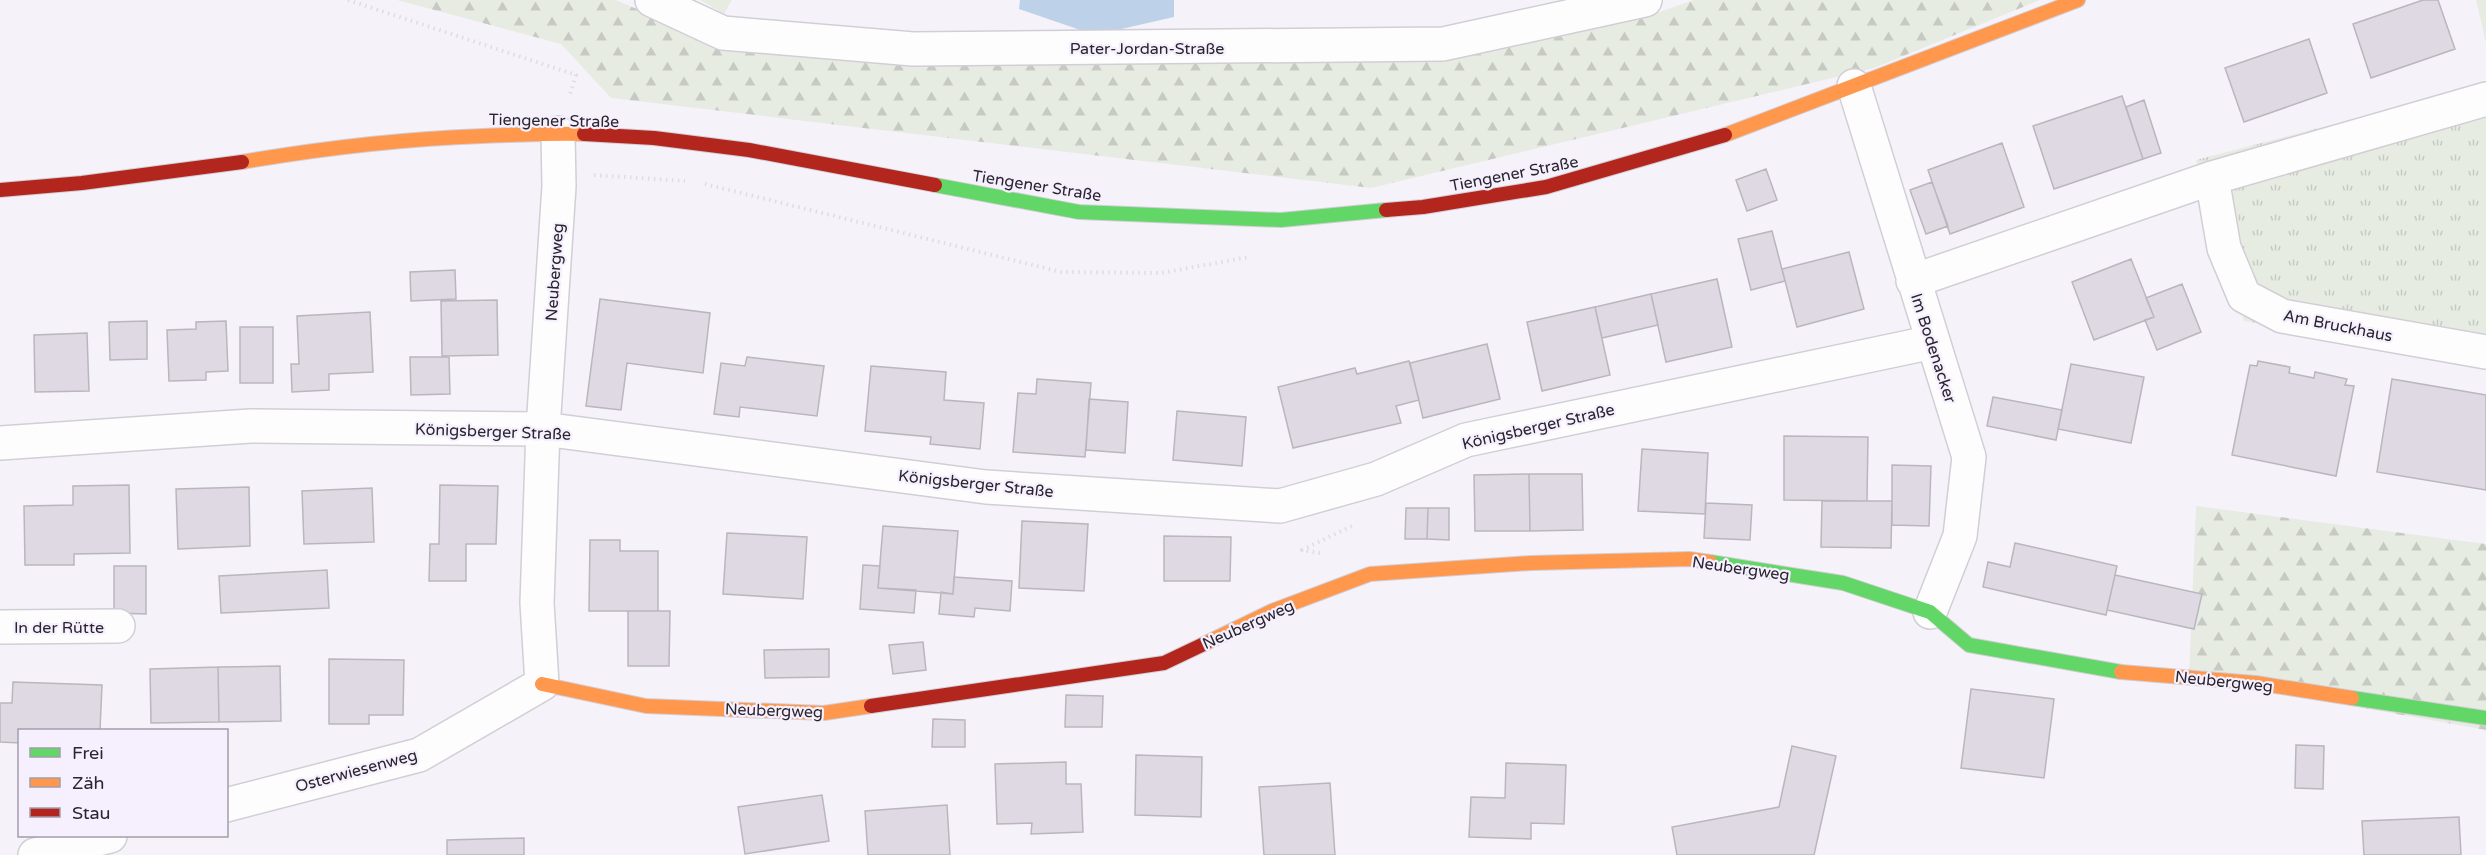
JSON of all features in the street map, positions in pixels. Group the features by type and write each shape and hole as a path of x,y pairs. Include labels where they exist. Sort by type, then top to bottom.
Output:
{"main road":[{"name":"Tiengener Straße","path":"0,190 205,168 306,151 411,139 558,133 654,138 749,150 1079,212 1281,220 1423,207 1546,187 1710,141 2078,0"},
{"name":"Neubergweg","path":"542,684 646,706 824,713 1164,663 1272,611 1370,574 1531,563 1689,560 1843,583 1930,612 1969,645 2109,671 2256,683 2486,718"}],"street":[{"name":"Pater-Jordan-Straße","path":"652,0 723,33 913,49 1443,44 1645,0"},
{"name":"Im Bodenacker","path":"1854,86 1969,457 1960,536 1930,612"},
{"path":"1913,281 2212,178 2486,99"},
{"name":"Neubergweg","path":"542,684 537,603 543,429 560,186 558,133"},
{"name":"Am Bruckhaus","path":"2212,178 2224,248 2244,296 2282,316 2486,352"},
{"name":"Königsberger Straße","path":"0,443 250,426 543,429 986,487 1280,506 1376,479 1466,440 1933,342"},
{"name":"In der Rütte","path":"0,627 118,626"},
{"name":"Osterwiesenweg","path":"228,804 419,755 542,684"},
{"path":"35,855 106,837"}],"path":[{"path":"348,0 576,75 558,133"},
{"path":"1323,554 1302,550 1360,522"}],"green space":[{"path":"397,0 616,0 720,45 924,59 1648,16 1694,0 2040,0 1874,68 1371,188 611,98 561,44"},
{"path":"700,0 732,0 724,14"},
{"path":"2476,0 2486,0 2486,43"},
{"path":"2486,84 2486,359 2244,321 2196,160"},
{"path":"2196,506 2486,544 2486,730 2189,677"}],"water":[{"path":"1020,0 1174,0 1174,17 1095,35 1019,9"}],"building":[{"path":"2423,0 2438,0 2455,49 2371,78 2353,24"},
{"path":"2309,39 2327,93 2244,122 2225,68"},
{"path":"2122,96 2143,159 2054,189 2033,126"},
{"path":"2144,100 2161,153 2143,159 2126,107"},
{"path":"2002,143 2024,207 1950,234 1928,170"},
{"path":"1766,169 1777,200 1747,211 1736,180"},
{"path":"1932,182 1948,226 1926,234 1910,190"},
{"path":"1772,231 1785,281 1751,290 1738,239"},
{"path":"1849,252 1864,309 1797,327 1782,269"},
{"path":"2131,259 2154,317 2094,340 2072,282"},
{"path":"455,270 456,299 411,301 410,272"},
{"path":"1717,279 1732,347 1666,362 1651,294"},
{"path":"2182,284 2201,332 2157,350 2145,320 2154,317 2146,298"},
{"path":"1651,294 1658,325 1602,338 1595,307"},
{"path":"600,299 710,313 703,373 627,363 621,410 586,406"},
{"path":"497,300 498,355 442,356 441,301"},
{"path":"1595,307 1610,375 1542,391 1527,322"},
{"path":"370,312 373,372 329,374 329,390 292,392 291,364 299,364 297,316"},
{"path":"147,321 147,359 110,360 109,322"},
{"path":"226,321 228,371 206,372 206,380 169,381 167,330 196,329 196,322"},
{"path":"240,327 273,327 273,383 240,383"},
{"path":"87,333 89,391 35,392 34,335"},
{"path":"1487,344 1500,399 1423,418 1410,363"},
{"path":"410,357 449,357 450,394 411,395"},
{"path":"747,357 824,366 817,416 740,407 739,417 714,414 721,363 745,366"},
{"path":"1409,361 1419,400 1396,406 1401,423 1293,448 1278,387 1355,368 1357,374"},
{"path":"2258,361 2290,367 2289,373 2314,378 2315,372 2347,379 2345,385 2354,386 2336,476 2232,455 2250,365 2257,366"},
{"path":"2071,364 2144,377 2131,443 2058,429"},
{"path":"871,366 946,372 944,400 984,403 980,449 930,444 931,437 865,431"},
{"path":"1037,379 1091,383 1085,457 1013,452 1018,393 1036,394"},
{"path":"2392,379 2486,395 2486,490 2377,472"},
{"path":"1993,397 2062,410 2056,440 1987,426"},
{"path":"1089,399 1128,402 1125,453 1086,450"},
{"path":"1177,411 1246,417 1242,466 1173,460"},
{"path":"1784,436 1868,437 1867,501 1784,500"},
{"path":"1642,449 1708,453 1705,514 1638,511"},
{"path":"1892,465 1931,466 1929,526 1892,525"},
{"path":"1529,474 1530,531 1475,531 1474,475"},
{"path":"1529,474 1582,474 1583,530 1530,531"},
{"path":"129,485 130,553 74,554 74,565 25,565 24,506 73,505 73,486"},
{"path":"440,485 498,486 496,544 466,544 466,581 429,581 430,544 439,544"},
{"path":"249,487 250,546 178,549 176,489"},
{"path":"372,488 374,542 304,544 302,491"},
{"path":"1822,501 1892,501 1891,548 1821,547"},
{"path":"1706,503 1752,505 1750,540 1704,538"},
{"path":"1406,508 1428,508 1427,539 1405,539"},
{"path":"1428,508 1449,508 1449,540 1427,539"},
{"path":"1022,521 1088,524 1084,591 1019,588"},
{"path":"883,526 958,531 953,594 878,588"},
{"path":"727,533 807,537 803,599 723,594"},
{"path":"1164,536 1231,537 1230,581 1164,581"},
{"path":"590,540 620,540 620,551 658,551 658,611 589,611"},
{"path":"2015,543 2117,566 2106,615 1983,587 1988,562 2010,567"},
{"path":"863,565 880,566 878,588 916,590 914,613 860,609"},
{"path":"114,566 146,566 146,614 114,613"},
{"path":"327,570 329,608 221,613 219,576"},
{"path":"2115,575 2202,594 2194,629 2107,610"},
{"path":"954,577 1012,581 1010,611 975,608 974,617 939,614 941,592 953,594"},
{"path":"628,611 670,611 669,666 628,666"},
{"path":"923,642 926,670 893,674 889,645"},
{"path":"829,649 829,677 765,678 764,650"},
{"path":"329,659 404,660 403,715 369,715 369,724 329,724"},
{"path":"280,666 281,721 219,722 218,667"},
{"path":"218,667 219,722 151,723 150,669"},
{"path":"13,682 102,685 100,729 18,729 18,743 0,742 0,703 12,703"},
{"path":"1971,689 2054,699 2044,778 1961,768"},
{"path":"1066,695 1103,696 1102,727 1065,727"},
{"path":"933,719 965,720 965,747 932,747"},
{"path":"2296,745 2324,746 2323,789 2295,788"},
{"path":"1792,746 1836,756 1814,855 1677,855 1672,827 1779,807"},
{"path":"1136,755 1202,757 1201,817 1135,815"},
{"path":"1066,762 1066,784 1081,784 1083,832 1031,834 1032,823 997,824 995,764"},
{"path":"1506,763 1566,765 1564,824 1531,823 1531,839 1469,837 1471,797 1505,798"},
{"path":"1330,783 1335,855 1264,855 1259,787"},
{"path":"822,795 829,841 745,854 738,807"},
{"path":"947,805 950,855 868,855 865,811"},
{"path":"2459,817 2461,855 2364,855 2362,821"},
{"path":"524,838 524,855 447,855 447,840"}],"traffic: fast":[{"path":"935,185 1079,212 1281,220 1386,210"},
{"path":"1710,562 1843,583 1930,612 1969,645 2121,672"},
{"path":"2352,698 2486,718"}],"traffic: slow":[{"path":"1725,135 2078,0"},
{"path":"242,162 332,148 423,139 584,134"},
{"path":"1206,643 1272,611 1370,574 1531,563 1689,559 1710,562"},
{"path":"2121,672 2256,683 2352,698"},
{"path":"542,684 646,706 824,713 871,706"}],"traffic: jam":[{"path":"584,134 654,138 749,150 935,185"},
{"path":"1386,210 1423,207 1546,187 1725,135"},
{"path":"0,190 82,183 242,162"},
{"path":"871,706 1164,663 1206,643"}]}
